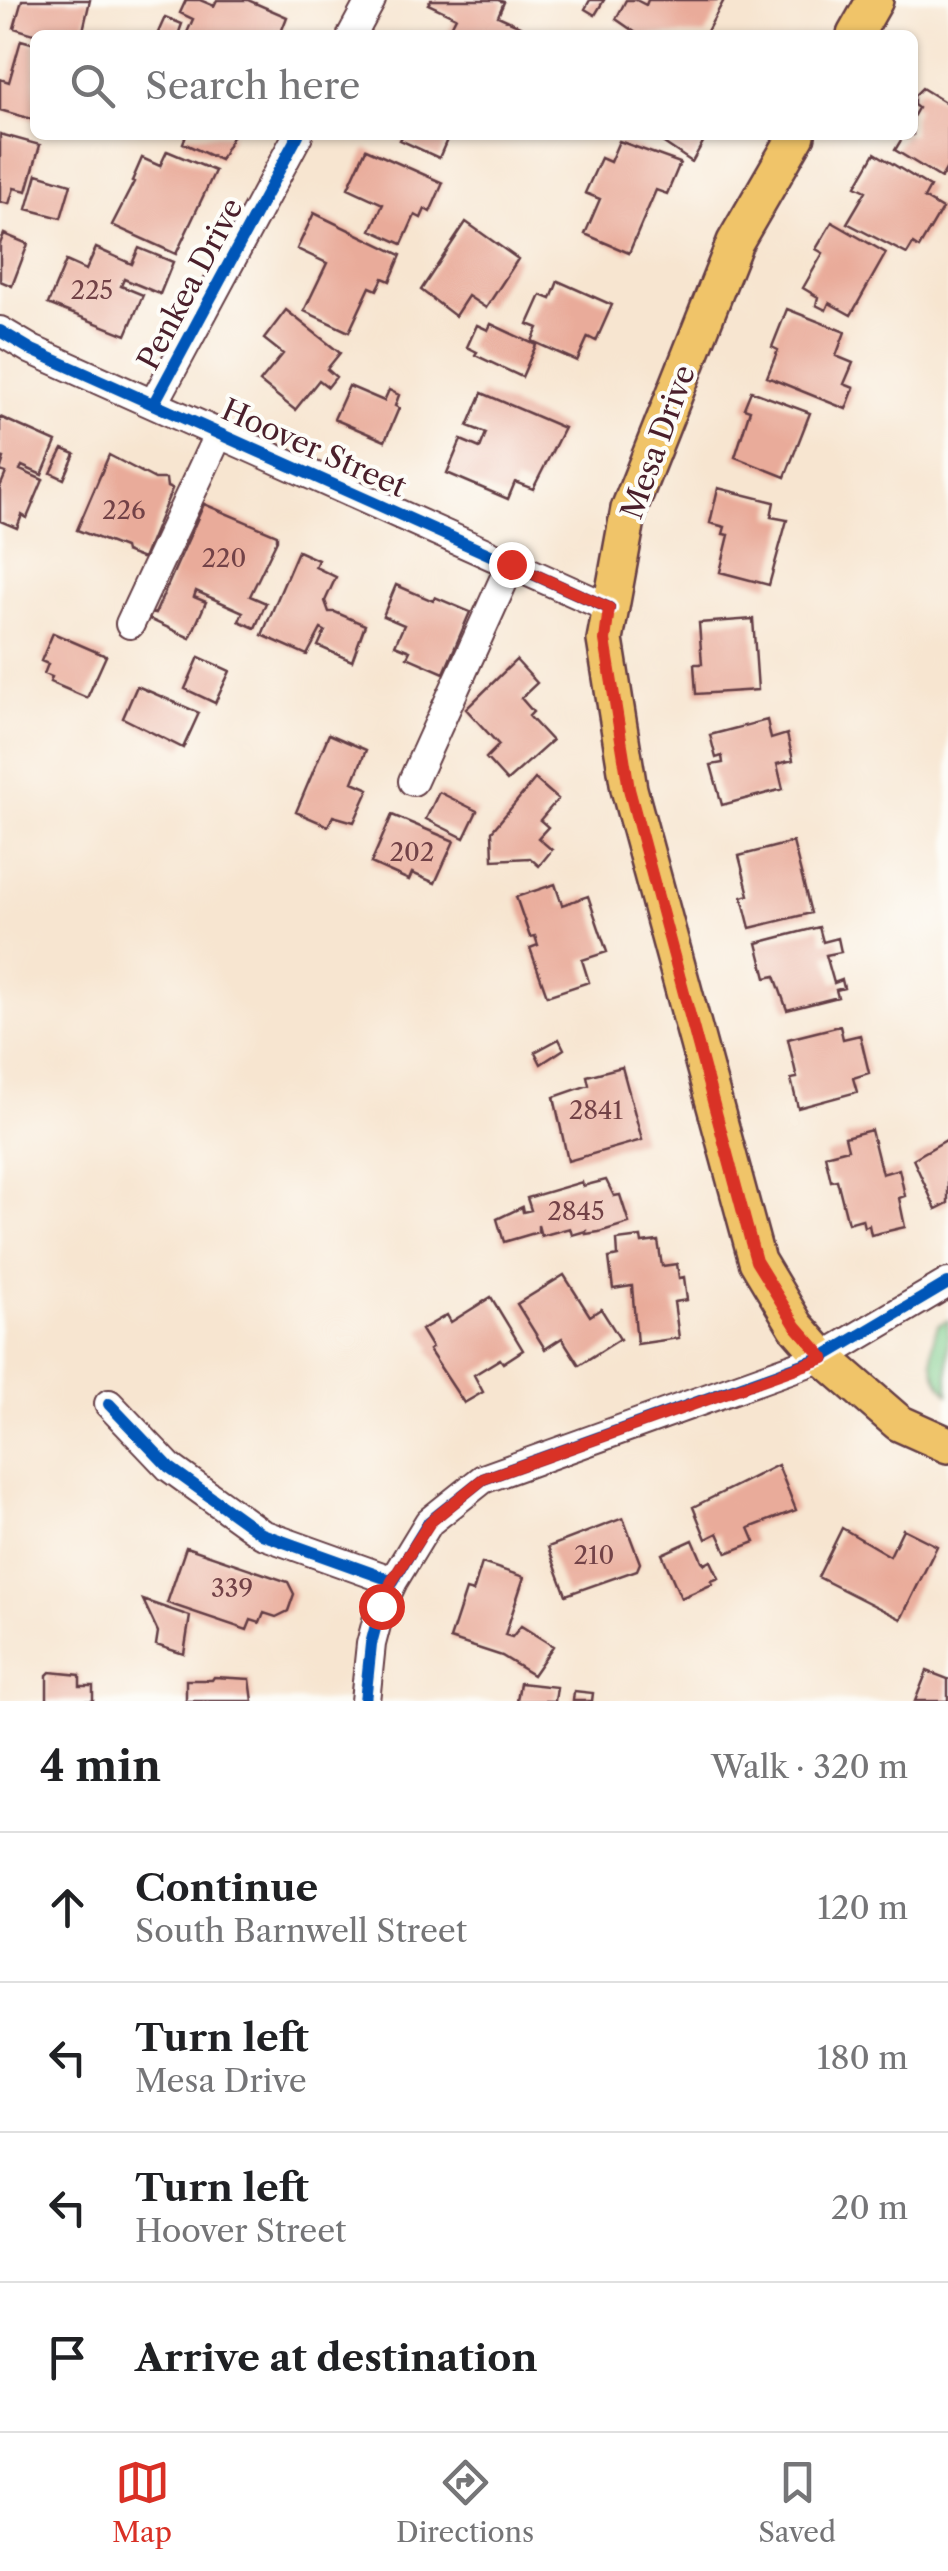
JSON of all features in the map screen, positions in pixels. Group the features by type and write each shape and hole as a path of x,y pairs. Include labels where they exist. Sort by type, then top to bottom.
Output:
{"main road":[{"path":"858,30 875,0"},
{"name":"Mesa Drive","path":"794,140 735,242 629,509 605,640 629,789 756,1261 796,1326 824,1358 899,1422 948,1446"}],"street":[{"path":"355,30 371,0"},
{"name":"Penkea Drive","path":"154,403 295,140"},
{"name":"Hoover Street","path":"0,331 32,350 609,608"},
{"path":"130,624 219,432"},
{"path":"414,781 511,564"},
{"path":"365,1701 371,1644 392,1581 430,1522 483,1479 824,1358 948,1282"},
{"path":"109,1404 169,1467 262,1534 392,1581"}],"green space":[{"path":"948,1320 948,1394 937,1378 932,1352 938,1325"}],"building":[{"path":"22,0 90,0 83,30 30,33 14,28"},
{"path":"186,0 214,6 217,0 248,0 287,17 282,30 188,30 193,19 180,13"},
{"path":"431,0 498,0 504,2 498,16 520,26 518,30 450,30 456,17 428,4"},
{"path":"590,0 604,0 595,15 585,9"},
{"path":"626,0 646,5 648,0 724,0 708,30 632,30 616,19"},
{"path":"165,17 182,24 180,30 159,30"},
{"path":"21,40 30,43 30,119 0,110 0,79 9,82"},
{"path":"922,88 948,104 948,166 941,178 895,150 901,140 918,140 918,92"},
{"path":"0,134 40,145 27,191 14,188 9,204 0,202"},
{"path":"184,140 230,140 220,160 183,143"},
{"path":"400,140 447,140 439,158"},
{"path":"659,140 704,140 692,162"},
{"path":"619,141 680,163 667,194 656,190 629,253 585,234 600,199 585,193 601,158 610,162"},
{"path":"366,149 443,183 430,212 425,209 421,218 415,215 402,244 371,230 383,204 348,188"},
{"path":"167,151 215,171 176,254 112,225 142,158 160,166"},
{"path":"875,153 930,187 924,198 942,209 919,248 913,244 907,254 847,223 866,191 856,186"},
{"path":"37,174 71,184 61,218 27,209"},
{"path":"314,213 401,255 390,281 383,278 377,290 370,287 349,332 304,311 327,263 297,249"},
{"path":"466,222 518,259 486,308 468,296 455,316 421,290"},
{"path":"832,222 886,253 851,315 829,303 826,310 816,305 818,297 803,288 823,253 816,249"},
{"path":"4,234 28,244 12,286 0,281 0,244"},
{"path":"96,248 132,264 139,248 173,262 160,294 124,279 121,286 143,295 126,335 48,304 66,261 86,270"},
{"path":"558,281 612,305 596,341 588,337 577,361 532,341 538,328 528,324 541,295 551,299"},
{"path":"787,309 845,332 836,356 853,363 844,384 854,388 846,409 767,377 778,350 772,347"},
{"path":"286,310 340,353 327,369 336,377 328,387 319,380 295,410 260,382 283,354 264,339"},
{"path":"491,324 536,345 522,377 475,355 477,352 467,347 477,325 488,330"},
{"path":"349,386 384,401 389,390 399,395 395,406 399,408 385,441 334,419"},
{"path":"751,391 810,413 785,477 735,457 750,410 744,408"},
{"path":"482,393 564,428 533,489 515,482 508,499 447,473 461,440 480,448 486,433 468,426"},
{"path":"0,417 56,442 42,475 22,466 20,470 43,480 27,518 22,515 17,528 0,521 0,487 6,473 0,471 4,458 0,457"},
{"path":"63,449 75,454 64,479 51,473"},
{"path":"109,455 155,479 166,479 167,487 172,489 143,559 77,530"},
{"path":"718,488 774,502 771,517 787,520 769,585 720,572 729,535 723,534 725,527 710,523"},
{"path":"204,504 277,535 277,540 250,596 266,603 255,628 239,621 243,612 196,591 194,597 206,602 190,638 149,619 155,614"},
{"path":"298,551 318,560 315,567 336,577 325,601 329,612 365,625 352,661 318,646 325,631 321,629 307,655 262,635"},
{"path":"396,585 470,612 444,673 407,657 410,651 395,645 404,625 383,616"},
{"path":"753,619 758,690 696,694 694,664 702,664 699,623"},
{"path":"53,633 106,656 87,698 50,682 52,677 44,674 48,664 41,661"},
{"path":"199,657 230,671 215,703 185,689"},
{"path":"516,660 537,683 521,698 533,712 529,716 552,741 507,781 486,758 499,745 466,709"},
{"path":"137,686 199,713 183,748 123,718"},
{"path":"767,720 771,739 787,734 793,760 777,764 783,789 722,805 711,765 723,763 722,756 716,758 710,735"},
{"path":"329,734 366,750 353,782 369,789 354,822 333,816 328,826 296,812"},
{"path":"535,779 558,799 540,820 548,827 538,838 552,850 539,866 530,858 493,860 492,831"},
{"path":"439,792 477,811 464,838 426,819"},
{"path":"392,815 454,841 435,883 412,873 409,880 371,863"},
{"path":"793,842 811,913 750,928 742,897 749,895 739,856"},
{"path":"555,884 562,905 588,896 607,952 582,960 589,982 547,996 530,948 538,945 535,936 530,937 516,897"},
{"path":"819,927 823,942 838,938 841,952 826,955 834,983 842,980 844,988 836,990 838,997 787,1010 775,976 766,978 757,943"},
{"path":"840,1026 843,1039 860,1035 869,1073 853,1078 857,1092 798,1108 791,1079 797,1078 788,1039"},
{"path":"559,1039 564,1049 541,1064 535,1052"},
{"path":"622,1067 642,1140 568,1161 554,1097 589,1085 587,1076"},
{"path":"871,1130 882,1174 899,1169 905,1196 899,1198 905,1227 871,1235 869,1225 864,1227 862,1219 848,1223 837,1180 831,1181 825,1155 848,1149 845,1137"},
{"path":"948,1139 948,1203 936,1209 913,1159"},
{"path":"606,1180 614,1196 620,1195 629,1223 586,1234 572,1235 570,1228 541,1236 538,1225 538,1232 504,1242 497,1219 522,1207 523,1212 531,1210 527,1198 582,1182 583,1186"},
{"path":"641,1237 642,1243 658,1241 662,1266 677,1264 679,1278 684,1277 687,1300 674,1302 679,1338 637,1344 632,1286 613,1289 609,1258 618,1256 617,1240"},
{"path":"564,1275 590,1316 601,1309 620,1339 579,1365 562,1338 545,1349 517,1304"},
{"path":"491,1297 523,1350 474,1375 483,1392 464,1403 429,1350 432,1348 421,1330 447,1315 451,1322"},
{"path":"778,1465 796,1510 749,1528 755,1542 727,1553 718,1533 706,1539 693,1507"},
{"path":"623,1518 640,1563 637,1570 566,1595 548,1547"},
{"path":"842,1528 890,1556 903,1529 937,1546 901,1619 818,1577"},
{"path":"693,1540 702,1561 711,1561 719,1578 681,1598 662,1554"},
{"path":"186,1547 288,1582 294,1594 288,1611 276,1617 264,1613 260,1623 251,1620 247,1630 167,1603"},
{"path":"482,1563 524,1577 505,1635 512,1637 521,1626 553,1646 533,1675 502,1656 450,1639 466,1590 473,1592"},
{"path":"143,1600 190,1616 184,1654 156,1645 158,1632"},
{"path":"927,1671 948,1679 948,1701 915,1701"},
{"path":"50,1672 80,1675 80,1686 93,1686 93,1701 47,1701"},
{"path":"250,1679 253,1701 186,1701 186,1680"},
{"path":"520,1683 557,1687 555,1701 517,1701"},
{"path":"574,1691 593,1693 592,1701 573,1701"}],"cycle path":[{"path":"154,403 295,140"},
{"path":"0,331 32,350 609,608"},
{"path":"365,1701 371,1644 381,1606 393,1581 429,1522 483,1479 823,1357 948,1283"},
{"path":"109,1404 169,1467 262,1534 393,1581"}],"route":[{"path":"381,1606 392,1581 430,1522 483,1479 824,1358 796,1326 756,1261 629,789 605,640 609,608 511,564"}]}
